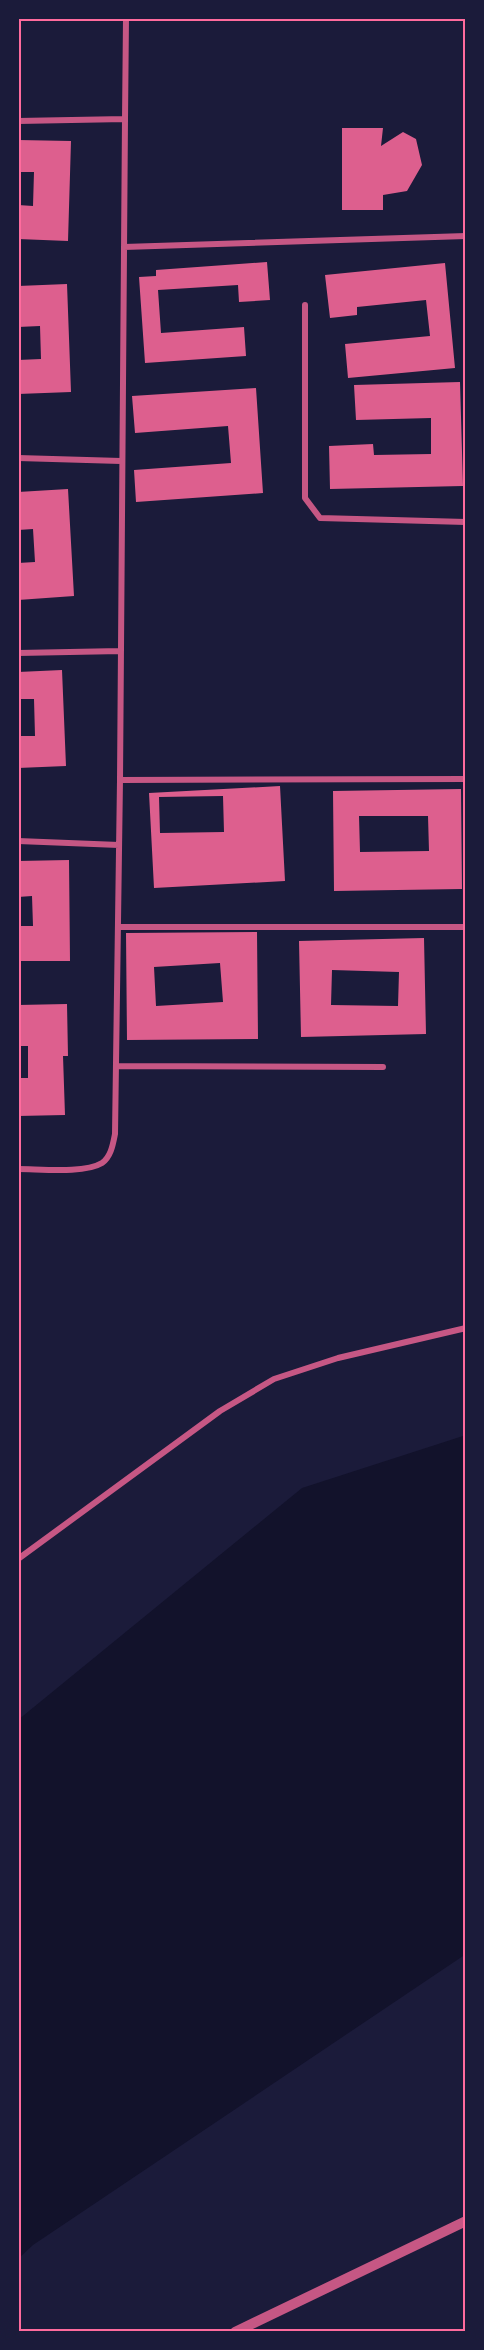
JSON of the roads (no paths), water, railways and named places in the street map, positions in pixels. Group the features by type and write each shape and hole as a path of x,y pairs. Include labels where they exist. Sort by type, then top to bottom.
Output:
{"street":[{"path":"18,1169 88,1169 104,1162 111,1152 115,1134 126,18"},
{"path":"18,121 125,119"},
{"path":"124,246 466,236"},
{"path":"305,305 305,498 320,518 466,522"},
{"path":"18,458 121,461"},
{"path":"18,653 121,651"},
{"path":"120,780 466,779"},
{"path":"18,842 119,845"},
{"path":"118,927 466,927"},
{"path":"116,1066 383,1067"},
{"path":"18,1559 219,1411 274,1379 338,1358 466,1328"},
{"path":"235,2332 466,2221"}]}
